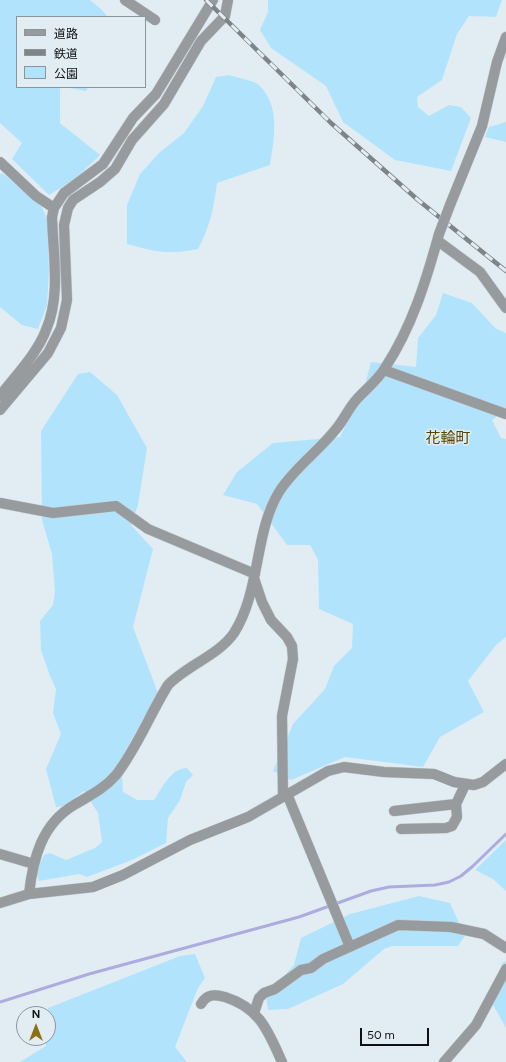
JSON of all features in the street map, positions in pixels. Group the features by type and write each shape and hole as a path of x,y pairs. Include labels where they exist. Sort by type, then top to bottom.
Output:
{"street":[{"path":"125,0 155,20"},
{"path":"0,396 38,345 46,331 51,315 54,296 52,217 54,208 64,193 103,164 133,118 156,94 213,0"},
{"path":"0,410 48,353 61,328 66,300 64,224 68,208 73,200 100,182 114,169 132,140 164,104 201,41 225,16 228,0"},
{"path":"29,894 39,845 48,828 60,814 106,786 116,775 168,685 175,677 211,653 233,634 243,615 255,576 268,516 279,492 287,481 329,438 357,399 384,370 410,323 419,302 438,237 482,126 497,62 506,36"},
{"path":"0,162 36,196 54,208"},
{"path":"438,237 480,272 506,308"},
{"path":"384,370 506,414"},
{"path":"0,503 53,513 116,506 148,529 255,576 271,620 287,637 292,646 294,660 282,716 285,795 350,947"},
{"path":"0,903 29,894 94,887 123,875 190,840 248,817 328,771 344,767 384,772 434,774 465,785 474,785 483,782 506,764"},
{"path":"401,829 446,828 452,826 457,817 456,804 465,785"},
{"path":"394,811 456,804"},
{"path":"0,854 34,864"},
{"path":"254,1013 259,998 264,992 275,989 301,970 311,968 323,959 398,925 451,927 484,934 506,948"},
{"path":"444,1062 476,1025 506,969"},
{"path":"201,1004 209,995 216,994 240,1002 254,1013 267,1028 282,1062"}],"green space":[{"path":"0,0 90,0 107,16 16,16 16,88 60,88 60,123 100,155 75,179 49,195 12,159 22,143 0,123"},
{"path":"268,0 502,0 496,17 469,16 457,34 442,80 417,97 418,107 429,116 449,105 461,107 471,118 451,171 395,160 343,122 326,86 271,48 260,30 268,12"},
{"path":"229,75 249,80 259,85 266,93 271,103 274,134 270,165 217,183 211,217 206,233 198,249 178,252 162,252 127,244 127,205 140,174 159,153 184,133 203,106 216,77"},
{"path":"69,88 88,88 86,91"},
{"path":"506,122 506,142 485,137 489,127"},
{"path":"2,173 41,205 47,219 49,270 47,306 38,329 22,325 0,307 0,175"},
{"path":"443,293 472,303 495,328 506,333 506,410 492,420 501,438 506,439 506,637 496,645 468,681 484,712 440,737 423,767 345,757 291,780 273,771 293,724 325,689 334,666 352,648 353,624 319,609 318,560 310,545 287,545 257,504 223,495 237,472 273,443 340,437 365,385 371,362 416,367 418,338 436,315"},
{"path":"90,372 117,395 147,448 138,505 131,525 153,549 133,627 158,693 121,759 123,792 137,800 154,800 176,771 187,768 193,775 186,782 180,800 168,818 166,843 132,860 87,877 79,874 39,881 36,871 44,855 50,853 66,860 95,848 102,842 98,813 84,791 63,806 56,807 46,769 61,734 53,713 56,689 41,650 40,621 53,605 55,591 52,554 42,520 41,431 78,374"},
{"path":"506,840 506,891 493,879 475,870"},
{"path":"419,896 450,903 465,936 458,946 392,946 384,949 343,984 288,1009 268,1010 266,996 294,965 301,938 350,914"},
{"path":"195,954 205,978 198,988 175,1047 187,1062 20,1062 46,1046 56,1046 56,1006 53,1006 180,956"},
{"path":"506,961 506,1028 492,1003 502,963"}],"waterway":[{"path":"0,1002 89,974 299,917 371,891 389,887 435,885 449,882 461,876 473,866 506,834"}],"railway":[{"path":"206,0 331,123 418,200 506,271"}],"district":[{"name":"花輪町","path":"448,439"}]}
